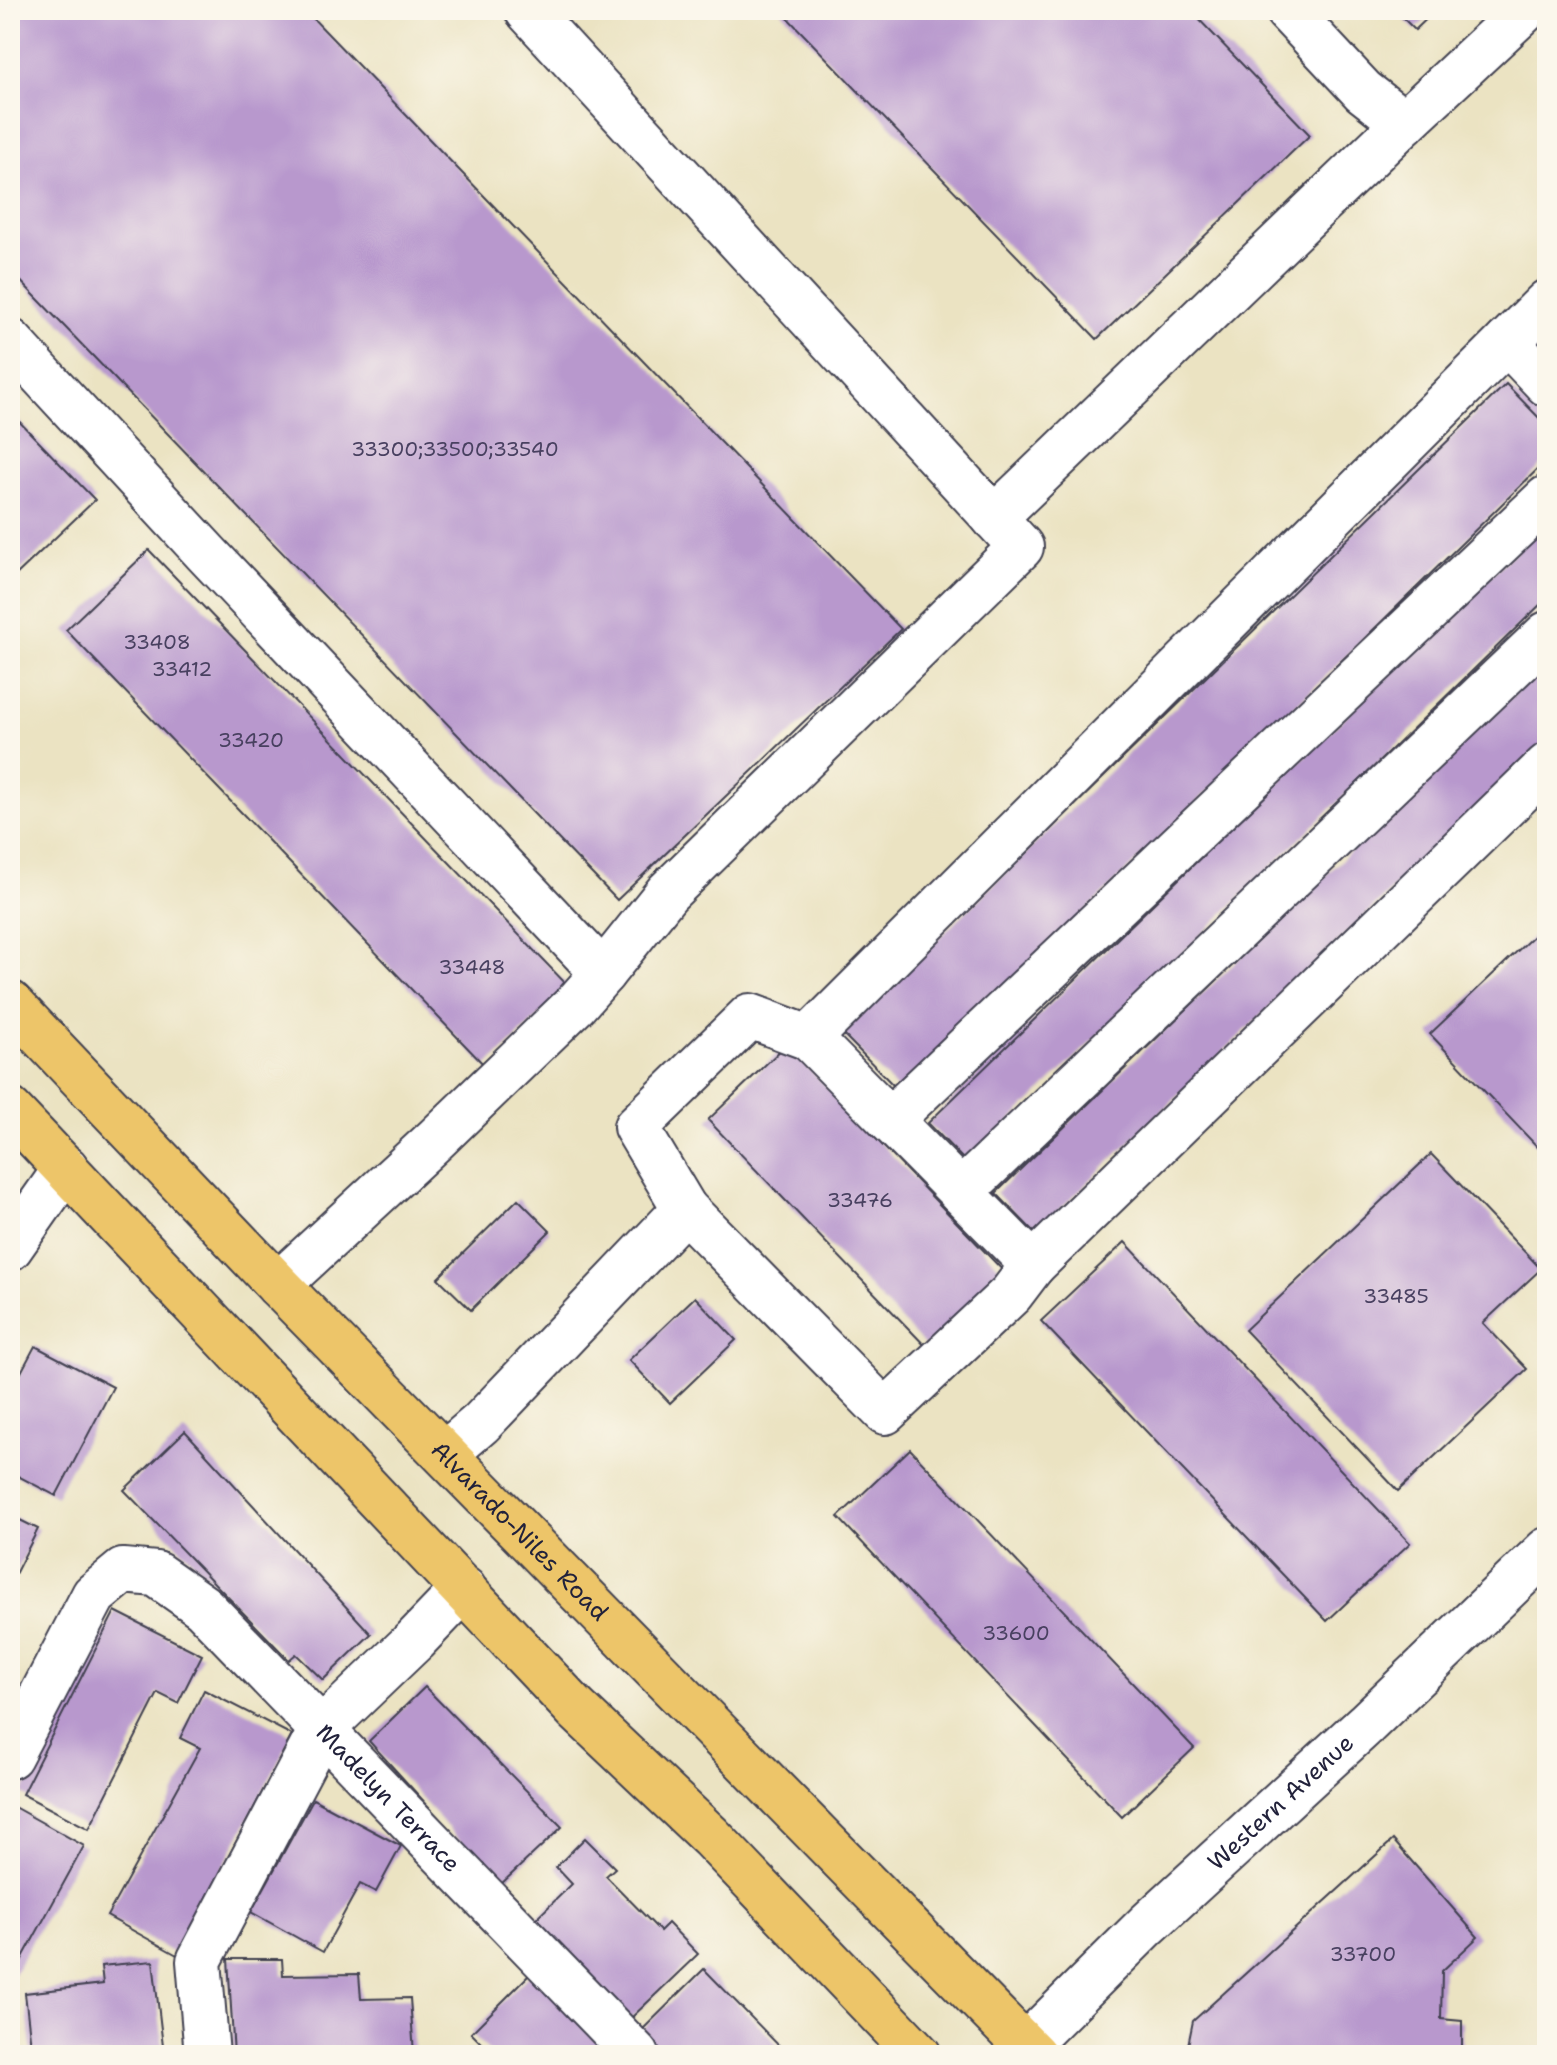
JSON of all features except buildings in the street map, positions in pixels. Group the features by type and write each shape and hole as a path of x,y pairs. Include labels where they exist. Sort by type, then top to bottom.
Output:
{"main road":[{"name":"Alvarado-Niles Road","path":"10,1003 278,1285 1025,2052"},
{"path":"10,1110 576,1709 711,1837 919,2055"}],"street":[{"path":"278,1285 575,1005 667,893 1021,547 527,10"},
{"path":"1287,10 1363,91 1404,123"},
{"path":"994,518 1525,10"},
{"path":"809,1038 1547,302"},
{"path":"10,341 603,973"},
{"path":"1507,342 1547,384"},
{"path":"890,1120 1547,498"},
{"path":"961,1192 1547,634"},
{"path":"1033,1265 809,1038 750,1016 636,1127 685,1209 885,1412 1011,1294 1033,1265 1547,766"},
{"path":"10,1248 66,1168"},
{"path":"445,1454 481,1423 685,1209"},
{"name":"Western Avenue","path":"1025,2052 1147,1925 1366,1724 1547,1550"},
{"name":"Madelyn Terrace","path":"10,1756 94,1595 123,1571 156,1574 203,1607 637,2055"},
{"path":"207,2055 199,1961 321,1730 464,1589"}]}
